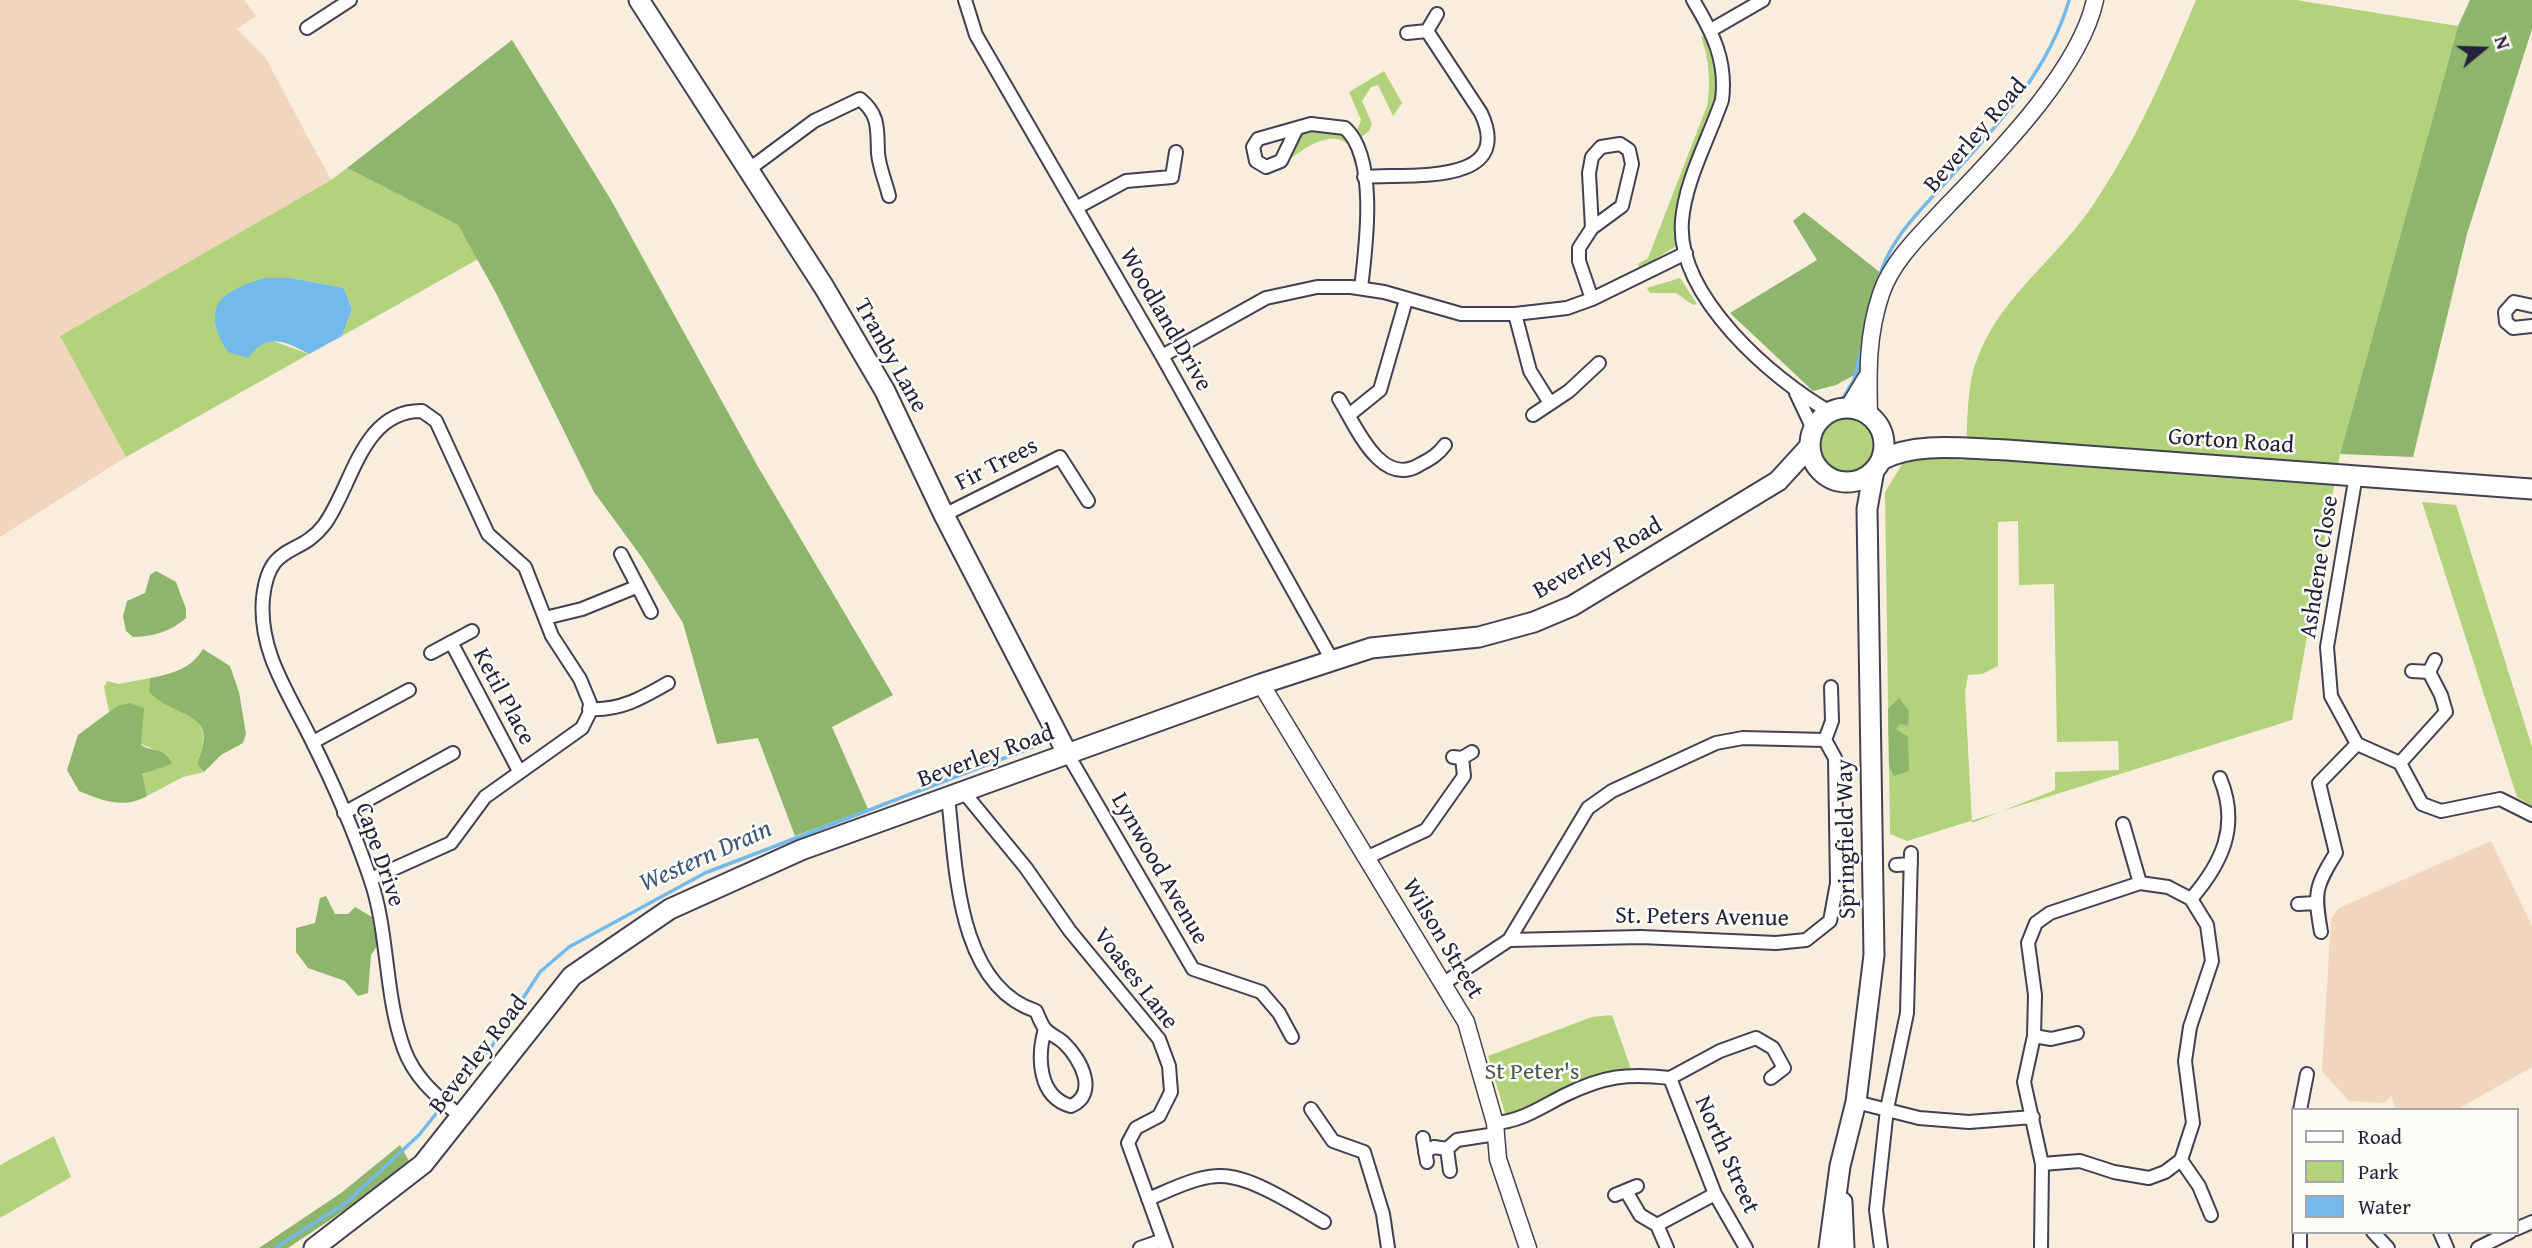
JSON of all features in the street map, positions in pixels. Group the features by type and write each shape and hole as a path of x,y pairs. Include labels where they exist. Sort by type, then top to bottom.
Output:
{"main road":[{"name":"Tranby Lane","path":"639,0 824,287 885,391 944,515 1067,753"},
{"path":"1841,482 1864,478 1877,465 1884,440 1875,423 1839,410 1812,438 1811,456 1822,472 1841,482 1867,509"},
{"name":"Gorton Road","path":"1875,423 1927,449"},
{"name":"Beverley Road","path":"1778,481 1812,438"},
{"name":"Gorton Road","path":"1877,465 1897,452 1927,449 2007,450 2532,489"},
{"name":"Springfield Way","path":"1829,1248 1840,1166 1856,1102 1874,955 1867,509 1877,465"},
{"name":"Beverley Road","path":"314,1248 423,1164 572,976 670,909 801,850 1332,660 1371,648 1479,637 1534,622 1572,606 1778,481 1822,472"},
{"name":"Springfield Way","path":"1840,1166 1844,1248"}],"street":[{"path":"307,28 350,0"},
{"name":"Woodland Drive","path":"965,0 976,35 1162,356 1332,660"},
{"path":"1693,0 1711,30 1720,54 1724,85 1722,100 1683,212 1682,236 1686,253 1697,279 1724,323 1743,347 1796,393 1839,410"},
{"path":"1711,30 1763,0"},
{"name":"Beverley Road","path":"1875,423 1866,378 1881,293 1912,243 1980,172 2057,80 2091,18 2095,0"},
{"path":"1427,31 1437,14"},
{"path":"1407,33 1427,31"},
{"path":"1364,177 1452,173 1468,169 1484,151 1487,126 1481,113 1427,31"},
{"path":"748,170 814,121 860,99 872,109 879,130 878,155 889,197"},
{"path":"1297,128 1321,122 1345,128 1358,143 1364,177 1367,244 1361,288"},
{"path":"1592,228 1589,173 1592,157 1601,147 1620,144 1629,150 1632,164 1622,206 1592,228 1579,248 1578,261 1592,299"},
{"path":"1076,208 1126,181 1172,177 1176,152"},
{"path":"1162,356 1266,298 1317,287 1361,288 1461,314 1515,314 1567,308 1592,299 1686,253"},
{"path":"1349,415 1380,390 1406,300"},
{"path":"2532,306 2514,302 2505,312 2506,322 2513,328 2532,326"},
{"path":"1515,314 1530,371 1550,402"},
{"path":"1533,415 1569,391 1599,363"},
{"name":"Beverley Road","path":"1839,410 1866,378"},
{"path":"1796,393 1812,438"},
{"path":"1339,398 1363,441 1385,464 1398,471 1412,470 1443,454"},
{"name":"Cape Drive","path":"461,1117 419,1080 404,1049 371,879 313,742 270,658 263,599 273,563 282,554 321,529 351,467 370,441 387,424 408,413 422,411 436,421 488,534 525,567 545,618"},
{"name":"Fir Trees","path":"944,515 1060,457 1088,501"},
{"name":"Ashdene Close","path":"2356,475 2327,647 2331,696 2357,744"},
{"path":"621,554 651,612"},
{"path":"371,879 451,843 485,797 582,727 589,709 580,678 557,646 545,618 582,609 636,587"},
{"name":"Ketil Place","path":"431,653 472,631"},
{"name":"Ketil Place","path":"451,642 519,771"},
{"path":"2400,763 2446,712 2432,666 2412,671"},
{"path":"589,709 610,709 630,704 668,683"},
{"name":"Wilson Street","path":"1261,684 1466,1022 1495,1128 1498,1159 1527,1246"},
{"path":"1444,983 1509,940 1588,808 1612,791 1716,743 1743,738 1825,740 1832,721 1831,687"},
{"path":"313,742 409,690"},
{"name":"St. Peters Avenue","path":"1509,940 1641,937 1776,943 1806,940 1830,922 1837,883 1835,758 1825,740"},
{"path":"2321,932 2316,903 2318,882 2341,853 2319,783 2357,744 2400,763 2416,796 2430,808 2451,809 2500,799 2532,814"},
{"path":"344,813 453,753"},
{"name":"Lynwood Avenue","path":"1067,753 1193,969 1261,992 1279,1013 1291,1038"},
{"path":"1366,858 1426,830 1464,776 1462,756"},
{"path":"2191,899 2215,871 2228,837 2222,783 2238,785"},
{"path":"955,793 963,917 971,943 1006,992 1025,1007 1036,1010 1045,1029 1073,1053 1086,1081 1086,1094 1080,1102 1071,1107 1052,1096 1045,1084 1041,1052 1045,1029"},
{"name":"Voases Lane","path":"955,793 1026,868 1070,931 1159,1039 1169,1066 1171,1092 1159,1116 1136,1128 1128,1143 1164,1244"},
{"path":"2123,821 2140,883"},
{"name":"Springfield Way","path":"1881,1248 1876,1210 1887,1109 1908,1013 1911,859 1896,865"},
{"path":"2041,1248 2042,1164 2024,1082 2034,1036 2035,995 2028,943 2036,923 2050,913 2140,883 2168,887 2191,899 2207,925 2212,961 2190,1027 2186,1061 2193,1123 2181,1160 2165,1172 2149,1178 2114,1172 2080,1161 2042,1164"},
{"path":"2298,905 2316,903"},
{"path":"2034,1036 2051,1039 2077,1033"},
{"path":"1447,1149 1457,1140 1513,1122 1573,1092 1620,1075 1635,1073 1670,1078 1720,1051 1756,1038 1773,1048 1784,1068 1771,1079"},
{"path":"2300,1108 2307,1074"},
{"name":"North Street","path":"1670,1078 1715,1194 1746,1248"},
{"path":"1856,1102 1919,1118 1969,1122 2033,1117"},
{"path":"1311,1109 1334,1141 1364,1152 1383,1214 1388,1248"},
{"path":"1423,1138 1426,1157 1434,1147 1447,1149"},
{"path":"1447,1149 1450,1171"},
{"path":"2181,1160 2199,1186 2212,1217"},
{"path":"1148,1199 1192,1181 1231,1177 1277,1195 1316,1221"},
{"path":"1626,1191 1640,1215 1657,1225 1667,1248"},
{"path":"1657,1225 1715,1194"},
{"path":"2375,1234 2388,1248"},
{"path":"2478,1248 2506,1234"},
{"path":"1140,1248 1164,1244"}],"shaded area":[{"path":"0,0 244,0 256,16 237,29 265,57 331,180 60,336 126,457 0,537"},
{"path":"2491,841 2532,926 2532,1067 2460,1108 2396,1108 2391,1096 2384,1103 2349,1101 2322,1071 2331,919 2339,908"}],"green space":[{"path":"2196,0 2296,0 2458,26 2340,454 2292,720 2001,811 2055,790 2055,772 2119,770 2118,741 2057,742 2054,584 2019,585 2018,521 1998,522 1998,666 1982,674 1968,675 1965,692 1972,821 1907,841 1890,834 1885,492 1908,455 1965,460 1970,387 1984,342 2011,301 2076,228 2107,183 2149,107"},
{"path":"2470,0 2532,0 2532,29 2467,234 2413,457 2340,454 2458,26"},
{"path":"1701,36 1711,37 1721,87 1675,247 1639,269 1638,264 1648,258 1707,106 1708,71"},
{"path":"512,40 611,200 757,465 893,695 832,727 868,809 795,836 758,738 717,744 683,623 643,559 594,492 496,293 458,225 347,168"},
{"path":"1384,71 1402,103 1393,116 1378,85 1371,87 1362,101 1372,124 1369,131 1360,138 1356,133 1361,120 1349,92"},
{"path":"1315,128 1340,133 1349,139 1359,162 1354,162 1349,145 1333,139 1316,143 1286,162 1301,133"},
{"path":"347,168 458,225 478,259 342,336 352,309 344,288 291,278 260,343 273,341 309,354 126,457 60,336 331,180"},
{"path":"1804,212 1882,274 1874,287 1860,372 1836,385 1813,391 1730,313 1817,260 1793,221"},
{"path":"1680,278 1697,304 1693,305 1676,293 1650,293 1647,288"},
{"path":"1842,417 1854,417 1869,425 1877,440 1877,452 1869,467 1854,475 1842,475 1827,467 1819,452 1819,440 1827,425"},
{"path":"2422,502 2456,505 2532,747 2532,806 2517,797"},
{"path":"156,571 176,582 186,609 186,618 161,632 133,637 126,631 123,616 127,601 145,593 150,575"},
{"path":"203,649 230,666 239,692 246,734 243,743 221,755 204,772 197,764 203,746 200,725 149,692 150,678 180,670 193,661"},
{"path":"150,678 149,692 185,711 200,725 203,735 202,748 197,764 204,772 183,777 147,796 142,775 160,765 168,755 141,744 142,721 117,706 109,712 104,687 107,681 119,684"},
{"path":"1899,698 1909,711 1908,726 1900,724 1896,729 1908,737 1909,771 1894,776 1889,766 1888,709"},
{"path":"130,703 144,708 141,745 162,752 172,764 142,774 147,796 138,800 113,802 79,791 67,770 78,735 117,706"},
{"path":"326,896 335,914 348,914 355,907 372,917 377,946 371,955 368,993 358,996 345,981 308,968 296,952 296,928 315,923 320,898"},
{"name":"St Peter's","path":"1612,1015 1631,1069 1611,1073 1511,1116 1505,1113 1488,1056 1592,1017"},
{"path":"54,1136 71,1177 0,1218 0,1165"},
{"path":"400,1145 409,1161 354,1204 288,1248 259,1248 341,1193"}],"water":[{"path":"265,278 291,278 344,288 352,309 342,336 309,354 276,341 262,345 248,358 228,352 215,323 215,312 219,303 237,289"}],"waterway":[{"path":"1878,282 1889,253 1906,227 2001,119 2034,74 2060,26 2069,0"},
{"path":"1843,398 1854,380 1862,347"},
{"name":"Western Drain","path":"451,1095 492,1046 540,972 569,947 705,873 1041,744"},
{"name":"Western Drain","path":"275,1248 346,1203 419,1135 439,1110"}]}
